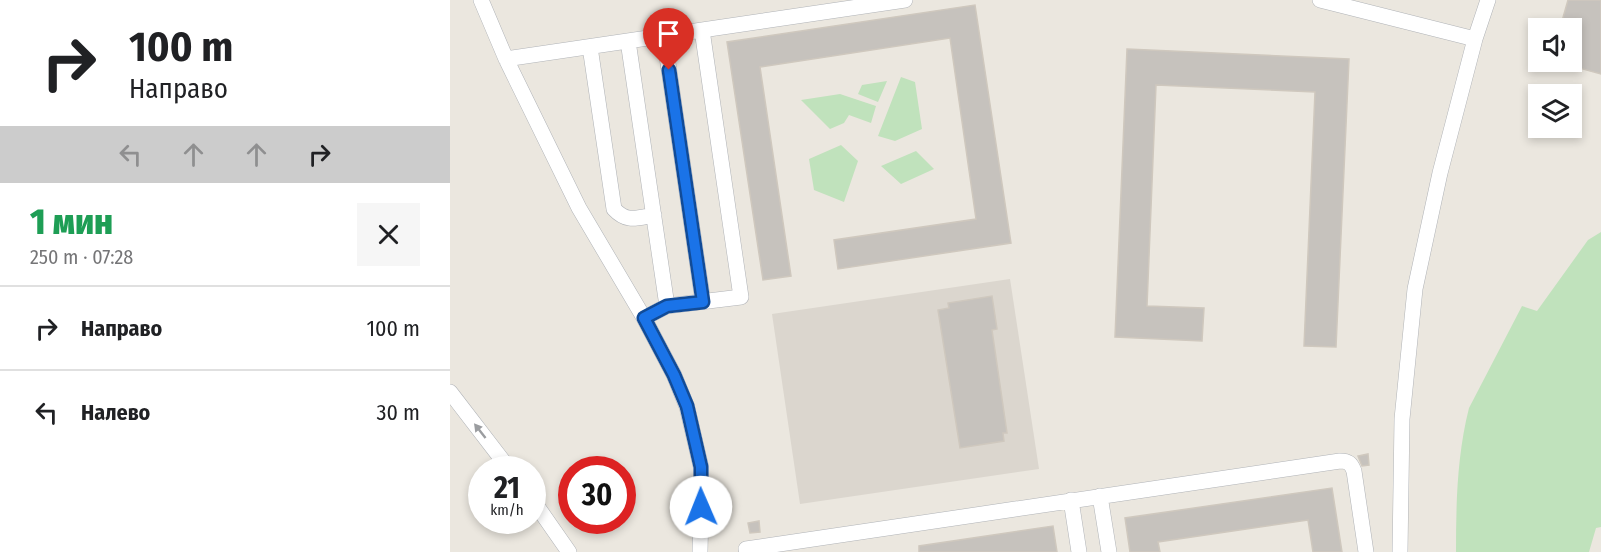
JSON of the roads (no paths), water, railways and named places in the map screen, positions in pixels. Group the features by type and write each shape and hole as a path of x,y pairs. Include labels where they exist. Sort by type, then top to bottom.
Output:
{"street":[{"path":"481,0 506,59 579,208 644,318 674,375 687,406 701,467 700,552"},
{"path":"506,59 905,0"},
{"path":"1320,0 1475,39"},
{"path":"1401,552 1402,418 1415,288 1440,172 1475,39 1488,0"},
{"path":"644,318 667,306 741,297 702,30"},
{"path":"664,36 703,302"},
{"path":"628,41 667,306"},
{"path":"590,46 614,209 629,219 654,215"},
{"path":"450,392 499,456"},
{"path":"746,549 821,545 1100,496 1347,461 1352,465 1354,471 1366,552"},
{"path":"1100,496 1109,552"},
{"path":"1071,501 1079,552"},
{"path":"546,519 569,552"}]}
